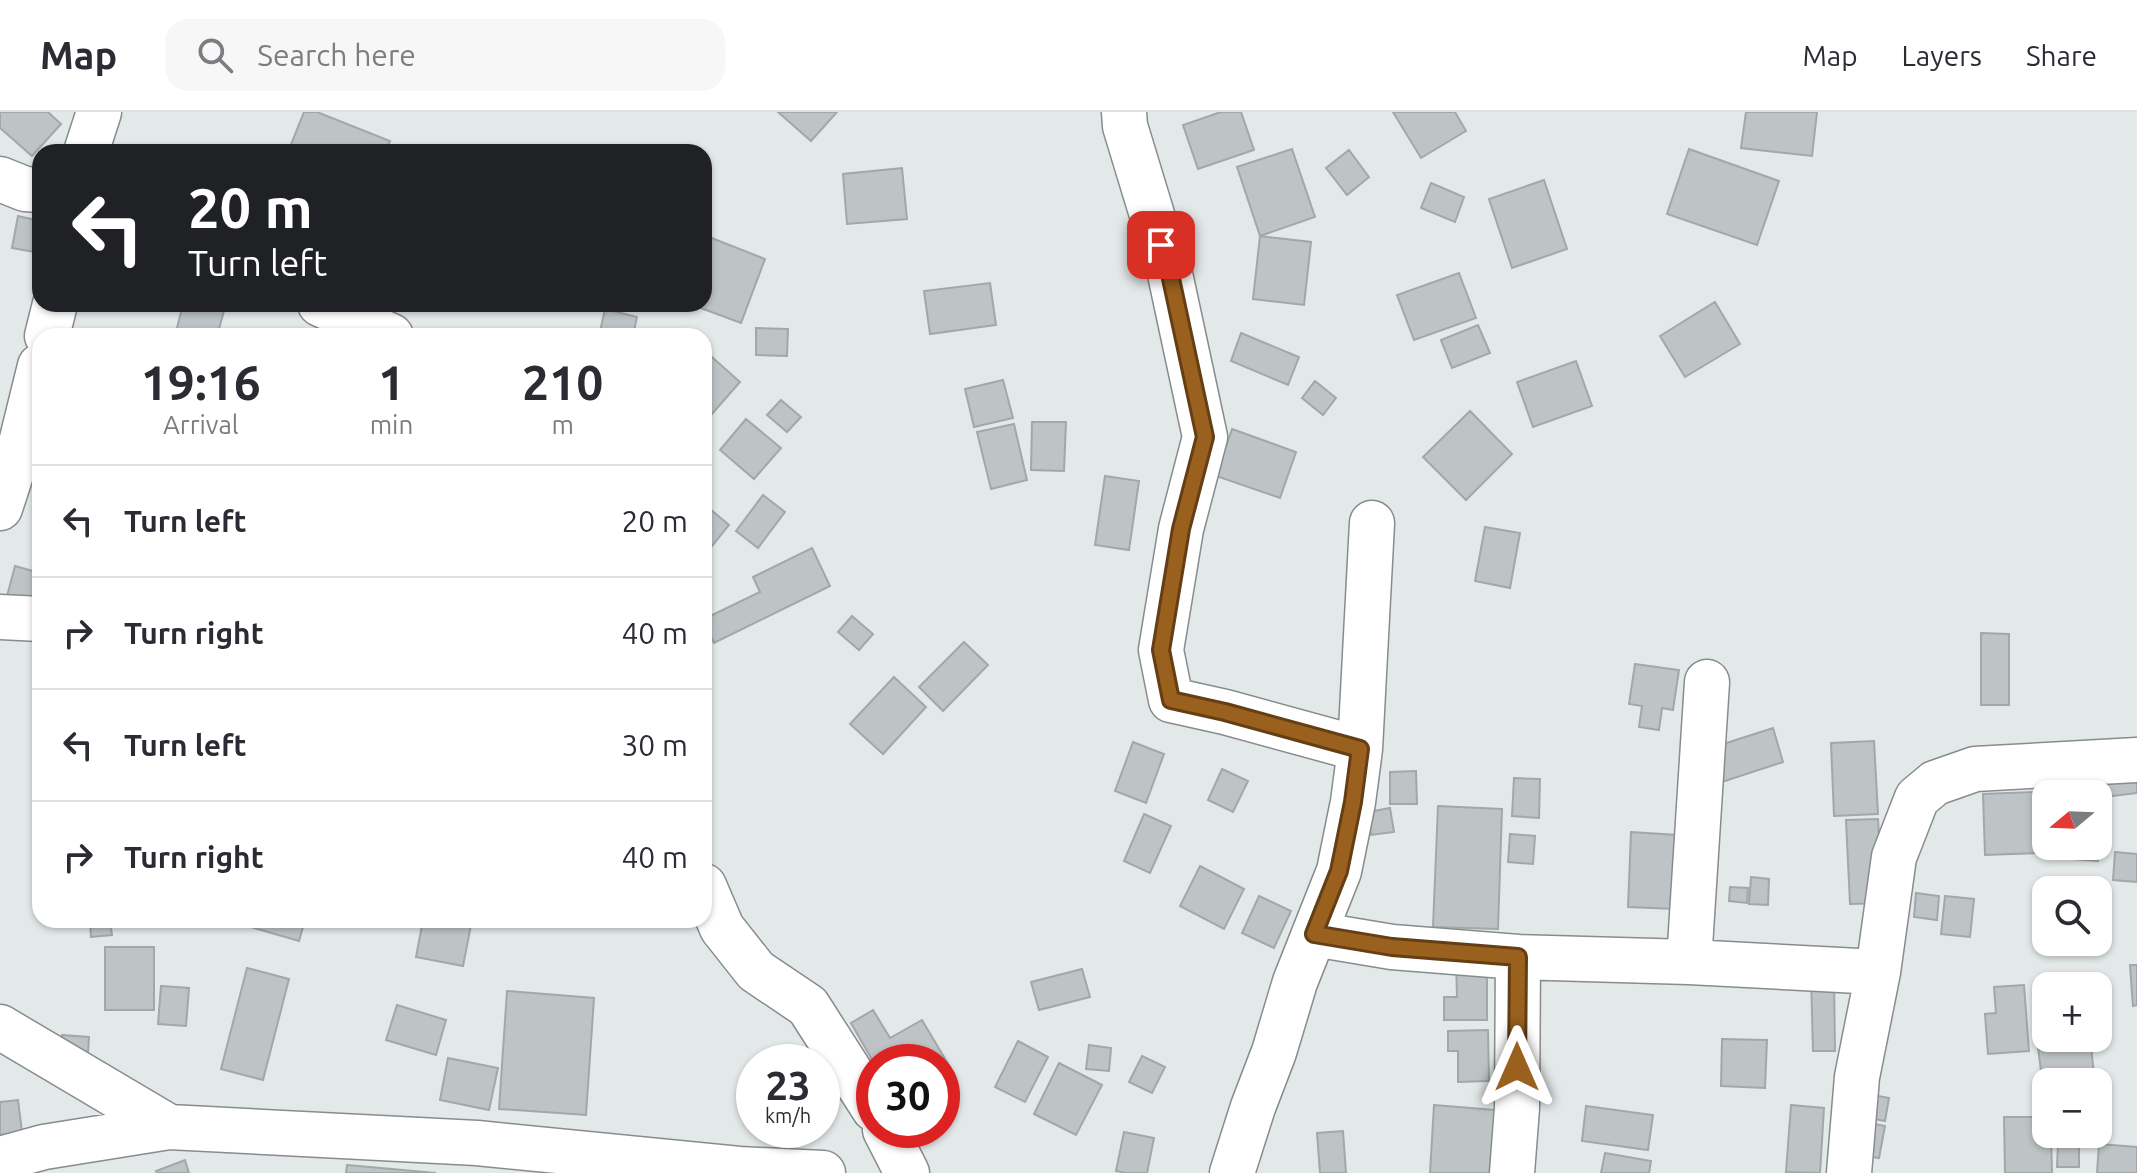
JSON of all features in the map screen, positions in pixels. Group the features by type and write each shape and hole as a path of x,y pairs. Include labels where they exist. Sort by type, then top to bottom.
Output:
{"street":[{"path":"89,144 99,112"},
{"path":"1124,112 1125,126 1170,274 1205,437 1181,529 1161,650 1171,700 1360,749"},
{"path":"0,179 32,189"},
{"path":"338,312 373,328"},
{"path":"0,508 32,398"},
{"path":"1232,1173 1295,982 1339,871 1360,749 1372,523"},
{"path":"0,617 32,619"},
{"path":"1689,962 1707,682"},
{"path":"1849,1173 1857,1077 1878,972 1894,857 1917,798 1935,783 1975,769 2137,760"},
{"path":"712,905 722,928 756,971 808,1006 856,1081"},
{"path":"1314,934 1392,947 1518,957 1878,972"},
{"path":"1512,1173 1517,1108 1518,957"},
{"path":"0,1027 169,1127"},
{"path":"0,1159 48,1160 169,1127 477,1143 739,1169 823,1173"},
{"path":"894,1148 907,1173"}],"building":[{"path":"0,112 48,112 61,124 43,144 32,144 32,156 0,128"},
{"path":"304,112 317,112 390,141 389,144 291,144"},
{"path":"778,112 837,112 811,141"},
{"path":"1221,112 1241,112 1254,150 1198,169 1183,125"},
{"path":"1393,112 1455,112 1466,131 1421,158"},
{"path":"1746,112 1817,112 1812,156 1741,148"},
{"path":"1292,149 1315,217 1260,236 1237,167"},
{"path":"1689,149 1779,181 1757,245 1667,214"},
{"path":"1349,150 1369,177 1347,195 1326,168"},
{"path":"902,168 907,219 847,224 843,174"},
{"path":"1544,180 1567,249 1512,268 1489,199"},
{"path":"1431,183 1464,197 1455,222 1421,208"},
{"path":"18,216 32,219 32,252 12,248"},
{"path":"1260,236 1311,242 1304,305 1253,299"},
{"path":"712,238 765,259 741,323 711,312"},
{"path":"1459,273 1476,318 1414,340 1397,295"},
{"path":"990,283 996,325 930,334 924,291"},
{"path":"1715,302 1740,344 1685,377 1660,336"},
{"path":"181,312 224,312 219,328 177,328"},
{"path":"604,312 637,317 635,328 601,328"},
{"path":"1478,325 1490,353 1452,368 1441,340"},
{"path":"756,328 788,329 787,356 756,355"},
{"path":"1241,333 1299,357 1288,385 1231,361"},
{"path":"712,357 740,382 712,414"},
{"path":"1576,361 1592,406 1533,427 1517,382"},
{"path":"1003,380 1013,418 974,427 965,389"},
{"path":"1315,381 1336,398 1323,415 1302,398"},
{"path":"781,400 801,417 787,432 767,415"},
{"path":"1470,411 1512,454 1466,500 1423,457"},
{"path":"746,419 781,448 754,479 720,450"},
{"path":"1032,422 1066,422 1064,471 1031,470"},
{"path":"1014,424 1027,480 991,489 977,432"},
{"path":"1232,429 1296,452 1280,498 1216,476"},
{"path":"1105,476 1139,481 1129,550 1095,545"},
{"path":"763,495 785,512 758,548 736,531"},
{"path":"712,511 729,525 712,546"},
{"path":"1485,527 1520,533 1510,588 1475,581"},
{"path":"812,548 830,586 714,643 712,615 760,592 753,577"},
{"path":"15,566 32,571 32,603 7,596"},
{"path":"852,616 873,634 859,650 838,632"},
{"path":"1981,633 2009,634 2009,705 1981,705"},
{"path":"964,642 988,665 943,711 919,687"},
{"path":"1635,664 1679,670 1673,710 1662,708 1659,730 1639,727 1642,706 1629,704"},
{"path":"894,677 926,707 883,754 850,724"},
{"path":"1773,728 1783,762 1722,782 1711,748"},
{"path":"1874,741 1878,814 1834,816 1831,743"},
{"path":"1133,742 1164,754 1146,803 1115,791"},
{"path":"2137,767 2137,793 2112,796 2112,780 2102,780 2101,771"},
{"path":"1222,769 1248,781 1233,812 1208,800"},
{"path":"1416,771 1417,804 1390,804 1390,772"},
{"path":"1514,778 1540,779 1539,818 1512,816"},
{"path":"2032,792 2032,853 1985,855 1983,794"},
{"path":"1438,806 1502,809 1498,929 1433,927"},
{"path":"1390,808 1394,832 1371,835 1368,812"},
{"path":"1144,814 1171,826 1150,873 1124,861"},
{"path":"1878,819 1883,903 1850,904 1846,820"},
{"path":"1631,832 1677,835 1675,909 1628,907"},
{"path":"1510,834 1535,836 1533,864 1508,862"},
{"path":"2115,852 2137,854 2137,882 2113,880"},
{"path":"1200,866 1244,889 1224,929 1180,906"},
{"path":"1751,877 1769,879 1768,905 1749,904"},
{"path":"1730,887 1748,888 1747,903 1729,901"},
{"path":"1916,893 1939,896 1937,920 1914,917"},
{"path":"1259,896 1291,911 1274,948 1242,933"},
{"path":"1945,896 1974,899 1970,937 1941,934"},
{"path":"90,928 111,928 112,935 91,937"},
{"path":"254,928 303,928 299,941"},
{"path":"421,928 470,928 463,966 416,957"},
{"path":"105,947 154,947 154,1010 105,1010"},
{"path":"1456,958 1487,958 1487,1020 1444,1020 1444,997 1457,997"},
{"path":"2130,965 2137,965 2137,1005 2133,1006"},
{"path":"247,968 289,979 263,1080 221,1069"},
{"path":"1082,969 1090,997 1039,1010 1031,982"},
{"path":"1834,976 1835,1051 1813,1051 1811,977"},
{"path":"2024,985 2029,1051 1988,1054 1985,1014 1996,1013 1994,987"},
{"path":"161,986 189,988 186,1026 158,1024"},
{"path":"507,991 594,998 586,1115 499,1109"},
{"path":"397,1005 446,1020 436,1055 386,1040"},
{"path":"873,1010 890,1038 922,1020 936,1044 863,1044 851,1023"},
{"path":"1488,1030 1489,1081 1458,1082 1458,1051 1448,1051 1448,1031"},
{"path":"62,1035 89,1037 87,1069 60,1067"},
{"path":"1722,1039 1767,1040 1765,1088 1721,1086"},
{"path":"1018,1041 1048,1057 1025,1102 995,1087"},
{"path":"1089,1045 1111,1048 1109,1071 1086,1069"},
{"path":"2039,1052 2092,1052 2093,1068 2041,1068"},
{"path":"1142,1056 1165,1067 1152,1093 1129,1082"},
{"path":"448,1058 498,1068 489,1110 440,1100"},
{"path":"1059,1063 1102,1085 1076,1135 1034,1114"},
{"path":"1868,1094 1889,1098 1885,1121 1864,1117"},
{"path":"18,1100 22,1132 0,1135 0,1102"},
{"path":"1434,1105 1495,1110 1491,1173 1430,1173"},
{"path":"1791,1105 1824,1108 1820,1173 1786,1172"},
{"path":"1586,1106 1653,1115 1648,1150 1582,1141"},
{"path":"2004,1117 2032,1117 2032,1148 2051,1148 2052,1173 2005,1173"},
{"path":"1860,1121 1885,1126 1879,1158 1854,1154"},
{"path":"1343,1131 1346,1173 1320,1173 1317,1133"},
{"path":"1124,1132 1154,1138 1147,1173 1116,1171"},
{"path":"2112,1145 2137,1147 2137,1173 2097,1173 2099,1148 2112,1148"},
{"path":"2058,1148 2079,1148 2079,1167 2057,1167"},
{"path":"1605,1153 1651,1161 1649,1173 1601,1173"},
{"path":"185,1160 189,1173 156,1171"},
{"path":"347,1165 436,1173 346,1173"}],"route":[{"path":"1161,245 1205,437 1181,529 1161,650 1171,700 1360,749 1339,871 1314,934 1392,947 1518,957 1517,1067"}]}
